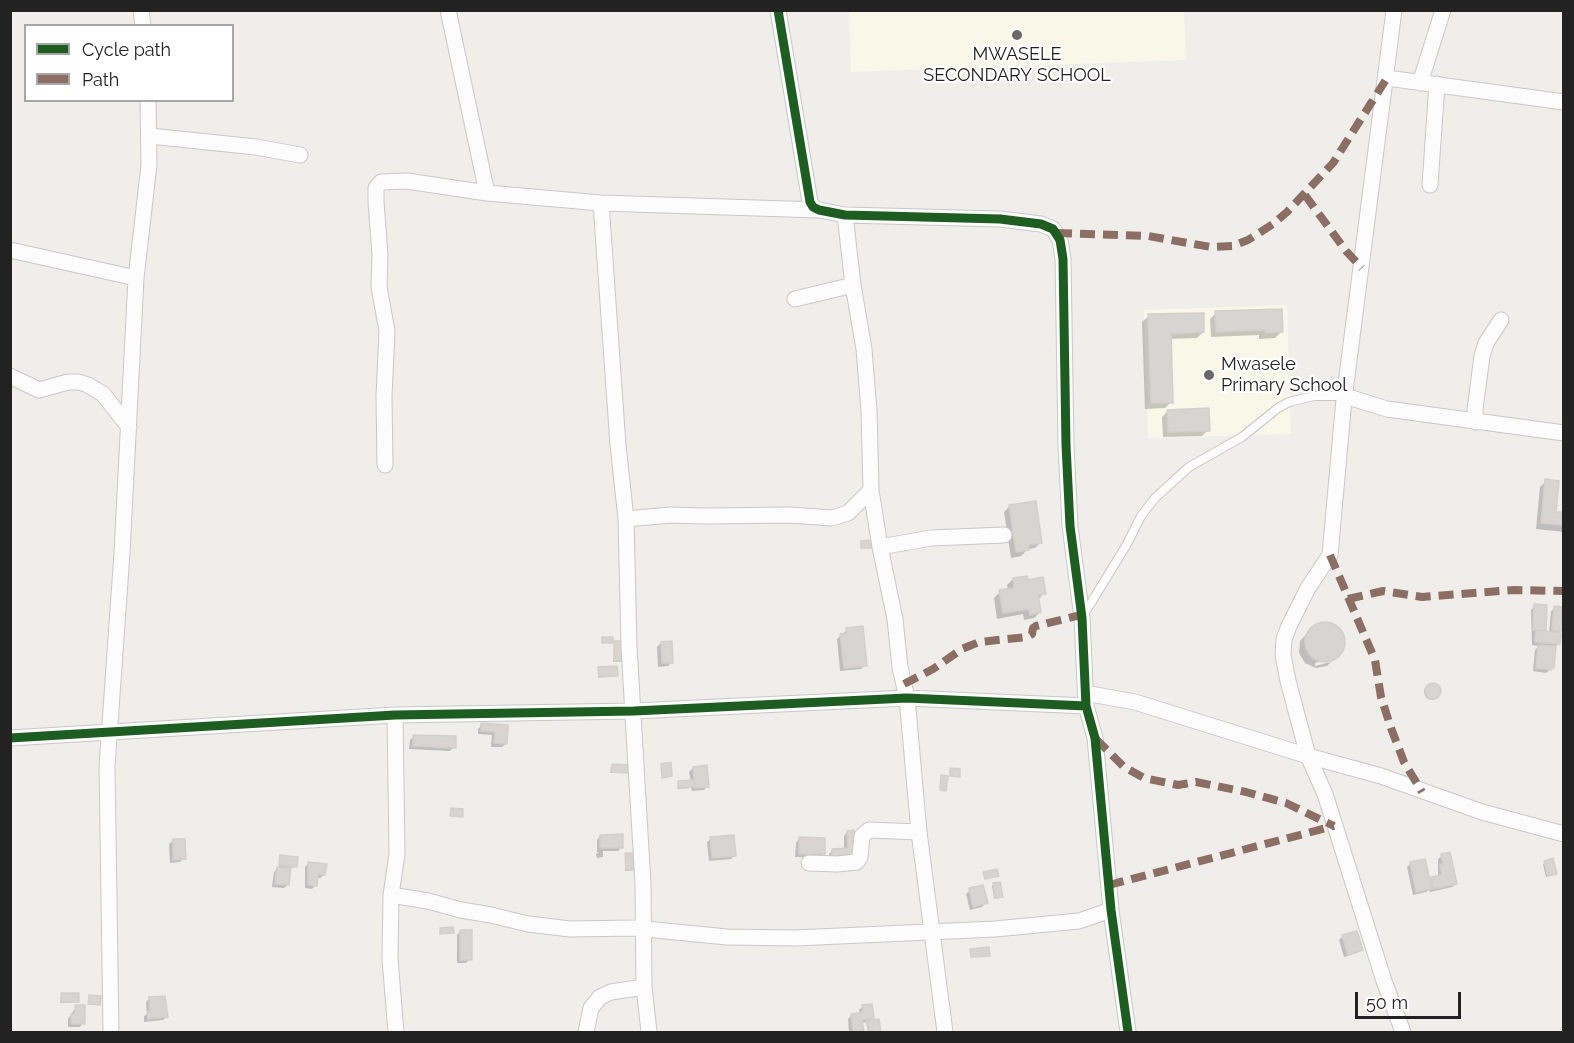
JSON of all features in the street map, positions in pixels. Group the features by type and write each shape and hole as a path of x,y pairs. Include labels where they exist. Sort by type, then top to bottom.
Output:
{"street":[{"path":"448,10 487,193"},
{"path":"778,10 810,202 819,210"},
{"path":"1394,10 1345,396 1330,555 1308,588 1289,626 1282,655 1308,756 1325,794 1380,970 1402,1032"},
{"path":"1420,83 1443,10"},
{"path":"1387,78 1563,102"},
{"path":"1430,185 1437,84"},
{"path":"111,1032 107,766 129,427 136,278 149,165 148,102"},
{"path":"150,136 245,145 300,154"},
{"path":"385,465 384,396 387,331 379,287 376,188 381,182 408,181 487,193 602,203 819,210 845,215 1000,219 1048,226 1057,233 1063,259 1065,445 1070,515 1082,618 1086,699 1095,738 1111,910 1128,1032"},
{"path":"602,203 618,445 626,519 629,646 644,884 644,987 649,1032"},
{"path":"845,215 853,285 864,349 870,411 871,490 880,547 896,619 900,667 907,698 919,832 945,1032"},
{"path":"10,250 136,278"},
{"path":"795,299 853,285"},
{"path":"1476,422 1475,409 1482,356 1486,343 1501,320"},
{"path":"10,376 39,390 68,381 79,381 103,394 129,427"},
{"path":"1345,396 1387,408 1563,433"},
{"path":"626,519 671,515 770,515 832,518 848,513 871,490"},
{"path":"880,547 931,538 1004,535"},
{"path":"10,738 395,715 633,711 907,698 1086,699 1135,702 1308,756 1381,776 1482,812 1563,834"},
{"path":"395,715 397,854 391,895 390,959 396,1032"},
{"path":"809,863 857,862 861,857 862,836 869,830 919,832"},
{"path":"391,895 528,924 570,929 643,929 727,937 795,938 932,933 1079,921 1111,910"},
{"path":"586,1032 591,1008 600,997 611,992 644,987"}],"lane":[{"path":"1082,618 1127,544 1141,516 1155,498 1189,467 1242,437 1289,402 1314,396 1345,396"}],"shaded area":[{"name":"MWASELE SECONDARY SCHOOL","path":"849,11 1184,11 1186,60 851,72"},
{"path":"1287,305 1291,434 1148,438 1144,310"}],"building":[{"path":"1282,309 1283,332 1265,333 1265,330 1216,332 1215,311"},
{"path":"1204,313 1204,332 1171,334 1173,403 1151,403 1148,314"},
{"path":"1209,408 1210,431 1168,432 1167,410"},
{"path":"1545,479 1559,481 1556,512 1564,512 1564,525 1541,523"},
{"path":"1036,501 1042,543 1028,545 1029,550 1016,552 1009,505"},
{"path":"871,540 872,548 861,548 861,541"},
{"path":"1027,576 1028,580 1043,577 1046,594 1038,595 1041,612 1030,615 1029,609 1003,613 999,590 1014,588 1013,578"},
{"path":"1534,604 1547,605 1546,630 1533,630"},
{"path":"1554,606 1564,607 1563,631 1552,630"},
{"path":"1325,622 1333,623 1339,628 1344,634 1344,650 1339,656 1333,661 1325,662 1317,661 1311,656 1306,650 1305,642 1306,634 1311,628 1317,623"},
{"path":"863,626 867,666 844,668 840,634 847,633 846,628"},
{"path":"1536,630 1561,633 1560,644 1535,642"},
{"path":"602,637 613,637 613,643 602,643"},
{"path":"614,641 623,641 623,661 614,661"},
{"path":"672,641 673,663 662,663 661,642"},
{"path":"1538,645 1556,646 1554,668 1551,670 1536,668"},
{"path":"617,666 618,676 599,677 598,667"},
{"path":"1430,683 1436,683 1441,691 1439,697 1430,699 1425,694 1425,688"},
{"path":"481,723 508,725 507,744 494,743 495,732 481,731"},
{"path":"413,735 456,736 456,748 413,746"},
{"path":"671,762 672,776 662,778 661,764"},
{"path":"612,764 630,765 629,773 611,772"},
{"path":"707,765 709,787 695,788 693,767"},
{"path":"950,768 960,769 960,777 950,776"},
{"path":"941,775 948,776 946,791 940,790"},
{"path":"693,780 694,787 678,788 678,781"},
{"path":"451,808 463,809 463,817 450,816"},
{"path":"854,830 855,855 832,856 832,849 848,848 847,831"},
{"path":"623,834 623,848 600,848 600,835"},
{"path":"734,835 736,856 712,858 710,837"},
{"path":"799,837 825,838 825,854 799,854"},
{"path":"173,839 185,839 186,859 173,860"},
{"path":"1450,852 1457,884 1433,889 1431,877 1442,875 1441,854"},
{"path":"625,853 633,853 634,870 626,870"},
{"path":"280,855 298,857 297,867 279,865"},
{"path":"1553,858 1557,874 1548,876 1544,861"},
{"path":"1425,859 1432,889 1416,892 1410,862"},
{"path":"308,862 327,864 325,875 318,874 317,886 308,885"},
{"path":"277,867 291,868 289,885 275,884"},
{"path":"997,869 999,876 985,879 983,872"},
{"path":"1000,882 1003,897 995,898 993,883"},
{"path":"983,885 988,903 973,907 969,888"},
{"path":"453,927 454,933 440,934 440,928"},
{"path":"460,930 472,930 472,960 460,960"},
{"path":"1357,931 1363,950 1348,955 1342,935"},
{"path":"989,947 990,956 971,957 970,949"},
{"path":"61,993 79,993 79,1002 61,1002"},
{"path":"89,995 101,996 100,1005 88,1004"},
{"path":"165,996 168,1017 148,1019 149,997"},
{"path":"872,1004 874,1019 862,1020 864,1032 853,1032 851,1014 863,1012 862,1005"},
{"path":"75,1005 85,1005 85,1024 71,1024 71,1014 75,1014"},
{"path":"879,1019 881,1032 869,1032 867,1021"}],"marked path":[{"path":"1057,233 1148,236 1211,247 1232,246 1248,240 1287,212 1333,163 1387,78"},
{"path":"1305,195 1346,251 1362,268"},
{"path":"1330,555 1375,660 1381,697 1404,762 1422,792"},
{"path":"1348,599 1383,591 1422,597 1514,590 1564,591"},
{"path":"904,684 933,669 962,649 979,642 1027,637 1032,634 1036,626 1081,615"},
{"path":"1096,739 1124,767 1144,778 1178,785 1196,782 1246,792 1286,803 1334,826"},
{"path":"1109,885 1334,826"}],"cycle path":[{"path":"778,10 810,202 813,207 845,215 1000,219 1041,224 1053,229 1060,240 1063,259 1066,445 1070,526 1082,618 1086,706 1095,738 1111,910 1128,1032"},
{"path":"10,738 395,715 634,711 907,698 1086,706"}],"place":[{"name":"MWASELE SECONDARY SCHOOL","path":"1017,35"},
{"name":"Mwasele Primary School","path":"1209,375"}]}
